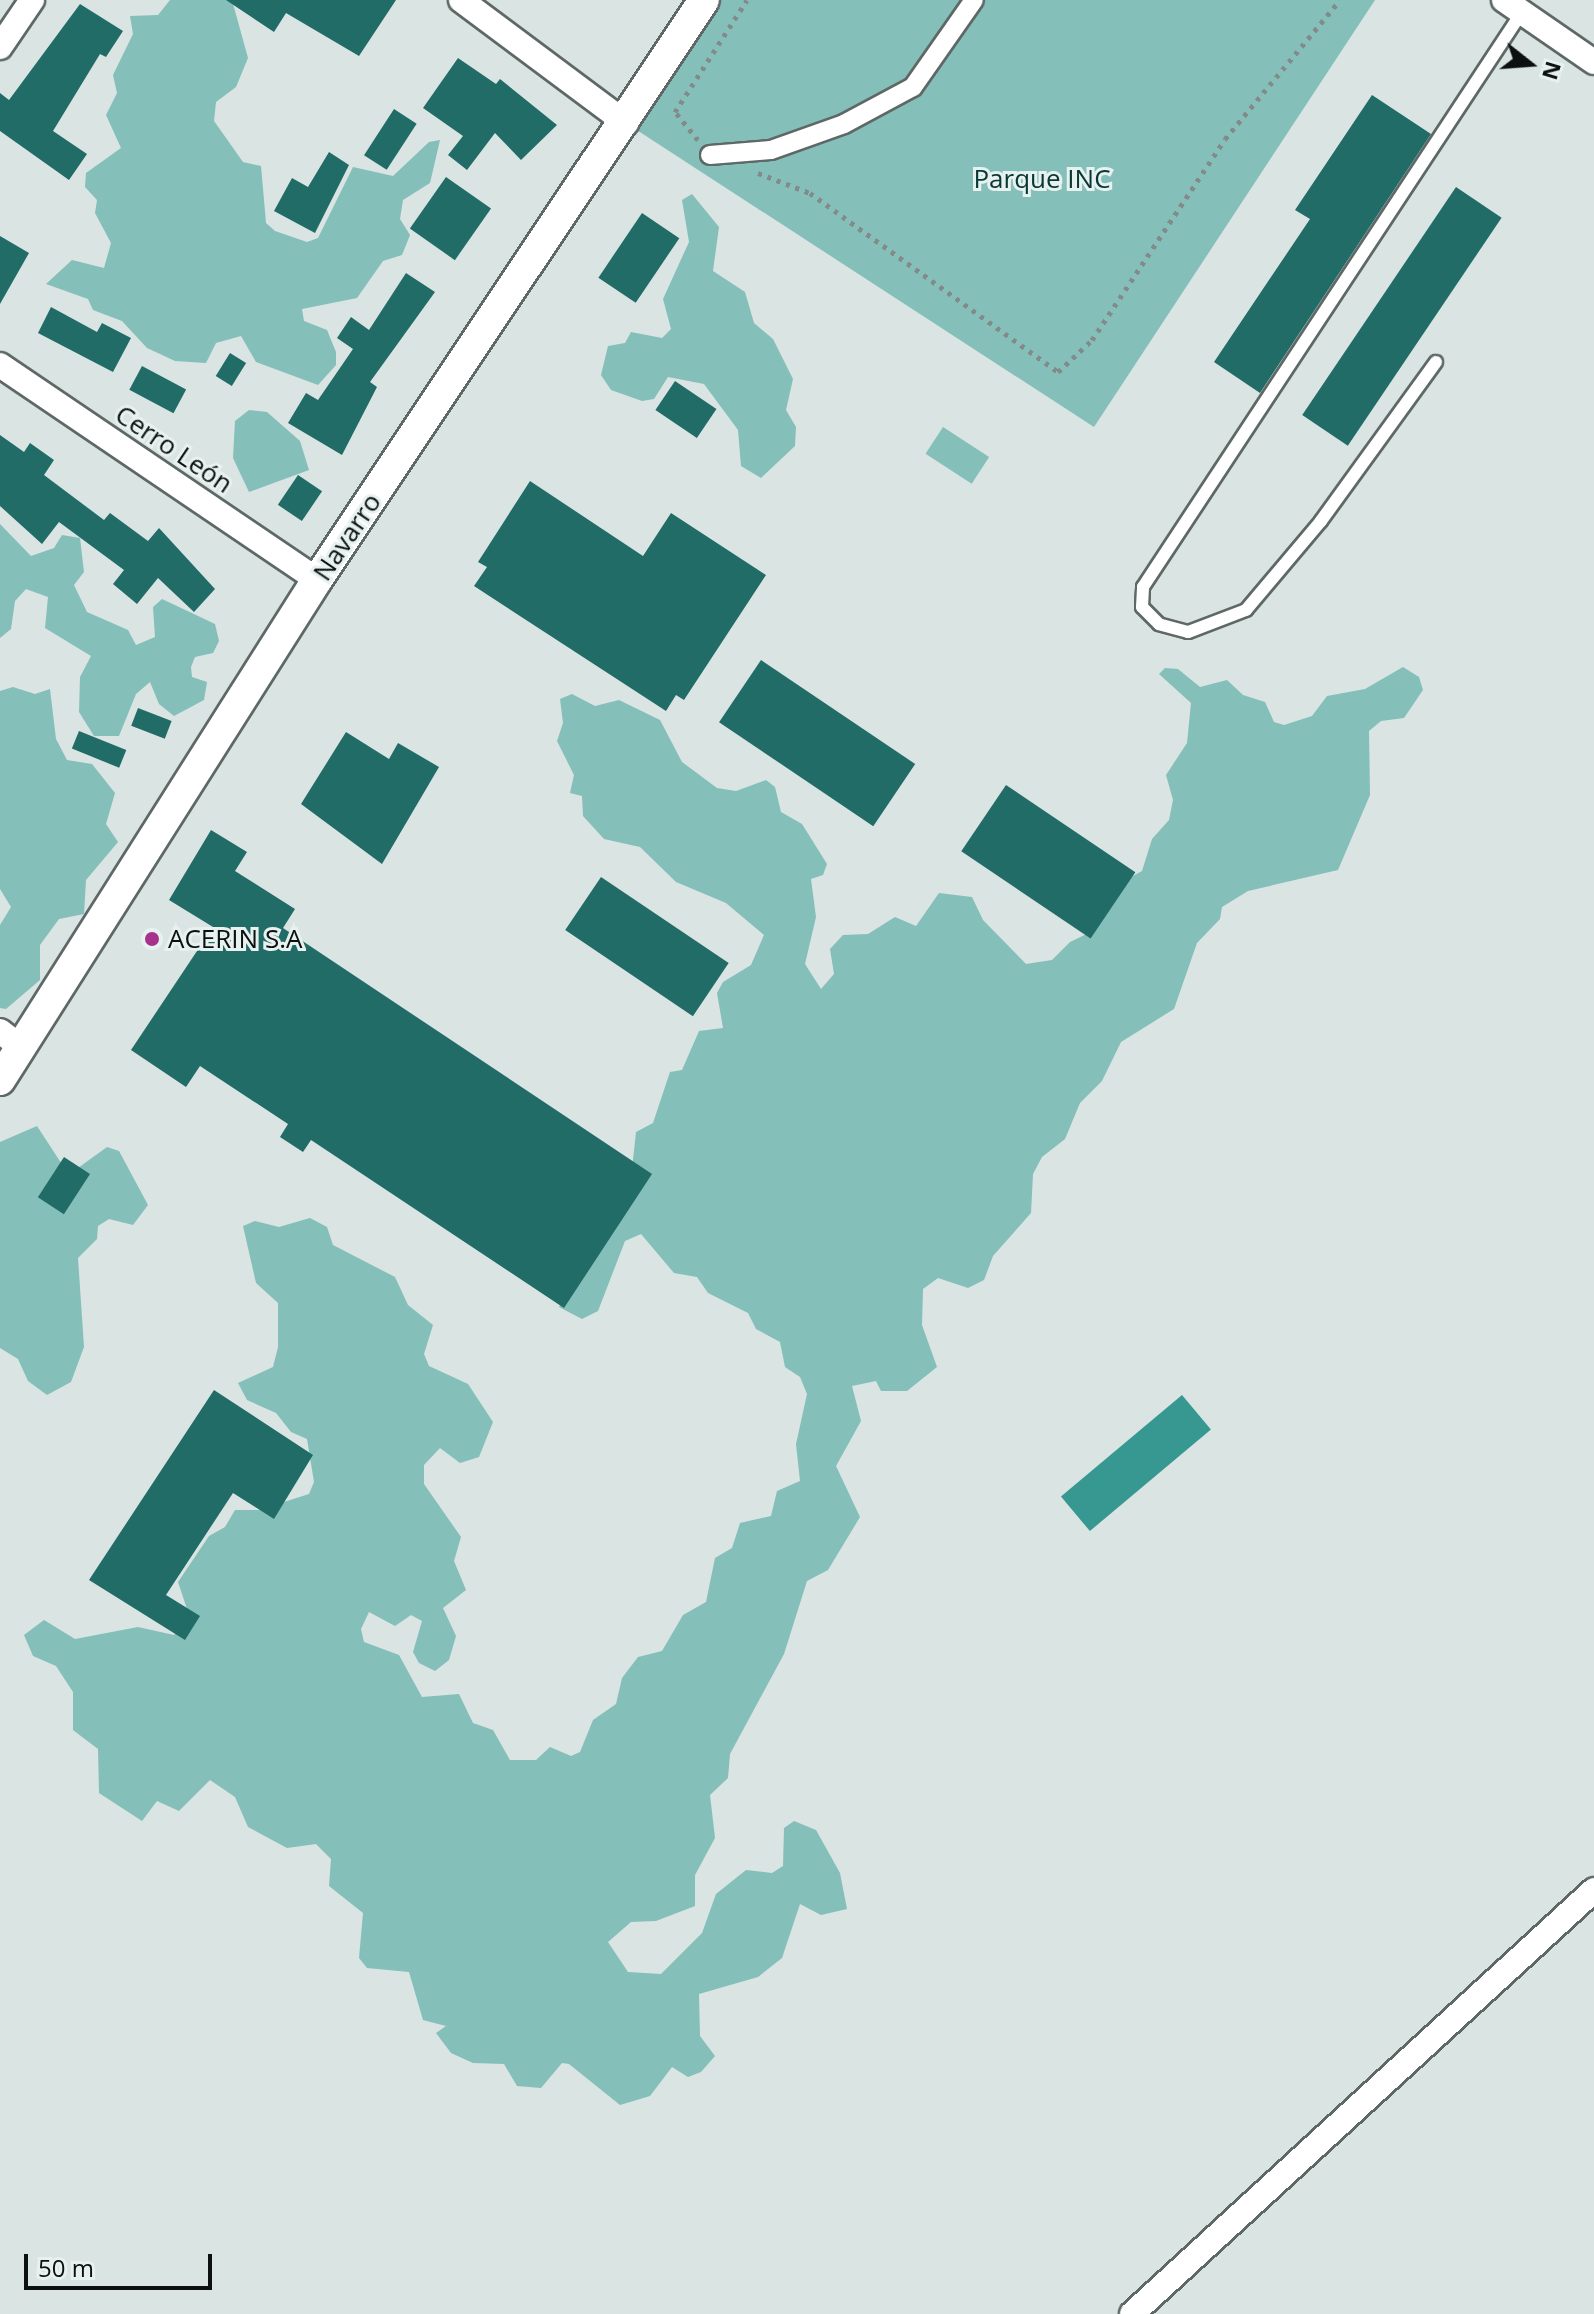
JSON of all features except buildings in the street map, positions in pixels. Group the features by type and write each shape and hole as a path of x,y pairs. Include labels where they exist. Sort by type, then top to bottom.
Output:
{"street":[{"path":"0,47 32,0"},
{"path":"461,0 626,123"},
{"name":"Navarro","path":"0,1080 11,1040 626,123 704,0"},
{"path":"710,155 771,150 844,124 913,87 974,0"},
{"path":"1513,6 1594,62"},
{"name":"Cerro León","path":"0,365 317,580"},
{"path":"1132,2314 1594,1890"}],"lane":[{"path":"1436,362 1321,521 1246,610 1188,632 1159,624 1142,607 1143,587 1513,6"}],"path":[{"path":"710,155 675,112 747,0"},
{"path":"753,171 810,193 1058,372 1092,340 1225,139 1340,0"}],"green space":[{"path":"170,0 232,0 248,58 236,87 216,102 214,121 243,162 261,166 266,223 275,231 307,242 318,238 353,167 393,176 429,142 440,140 430,183 403,200 400,219 410,235 402,255 383,261 357,298 302,309 304,321 327,330 336,352 336,365 318,385 256,362 241,336 216,343 206,363 175,361 147,348 122,321 93,310 88,299 46,284 72,260 104,268 111,243 95,213 97,200 85,187 86,173 121,148 106,115 117,93 113,75 133,34 130,16 158,15"},
{"name":"Parque INC","path":"704,0 1375,0 1094,427 626,123"},
{"path":"692,194 719,227 713,271 745,292 754,323 773,339 793,379 786,410 796,427 795,446 761,478 741,466 738,430 704,384 668,377 654,399 642,401 611,390 601,375 608,346 625,343 631,332 662,338 671,329 663,299 689,242 682,200"},
{"path":"249,410 267,412 300,441 309,470 249,492 233,458 235,421"},
{"path":"943,427 989,457 972,484 926,454"},
{"path":"0,524 31,556 54,548 62,535 80,538 84,572 74,585 87,612 128,630 136,645 155,637 153,607 162,599 215,624 219,641 213,653 195,657 191,667 192,677 207,682 204,700 174,716 159,704 150,682 136,694 119,736 94,736 79,712 80,677 91,656 45,628 48,597 26,589 15,601 11,629 0,638"},
{"path":"1403,667 1419,677 1423,690 1404,718 1381,721 1369,731 1370,795 1338,870 1248,891 1222,907 1220,919 1197,943 1174,1009 1121,1042 1102,1081 1080,1103 1065,1139 1042,1157 1033,1174 1031,1213 993,1256 984,1280 968,1288 938,1278 923,1289 922,1325 937,1367 907,1391 881,1391 876,1381 852,1386 861,1421 836,1466 860,1517 828,1570 807,1581 784,1654 730,1754 728,1778 710,1795 715,1838 695,1875 695,1906 656,1921 631,1922 608,1942 628,1972 661,1974 702,1933 716,1894 746,1870 772,1873 783,1866 784,1828 794,1821 816,1830 840,1873 847,1909 821,1915 800,1904 782,1958 758,1977 699,1994 700,2036 715,2056 701,2072 688,2077 672,2067 650,2096 620,2105 569,2064 562,2063 541,2088 517,2086 504,2064 473,2063 451,2053 436,2033 446,2026 423,2020 409,1972 367,1968 359,1958 363,1913 329,1886 331,1859 316,1844 287,1848 248,1827 235,1797 210,1780 179,1811 157,1801 142,1821 99,1793 98,1749 73,1730 73,1692 56,1666 33,1656 24,1635 44,1620 75,1639 138,1627 174,1635 188,1612 178,1582 209,1536 225,1527 235,1510 259,1510 309,1494 314,1482 307,1439 291,1432 276,1413 247,1400 238,1383 273,1367 278,1347 278,1303 256,1283 243,1226 255,1221 279,1227 310,1218 327,1227 333,1245 395,1277 408,1305 433,1325 424,1354 429,1366 468,1384 493,1422 479,1457 460,1463 440,1448 424,1465 424,1484 461,1537 454,1561 466,1590 443,1608 456,1636 449,1660 435,1671 419,1663 413,1652 422,1621 411,1615 395,1626 369,1612 361,1629 364,1642 399,1655 422,1697 459,1694 473,1723 493,1730 510,1760 536,1760 550,1747 571,1756 580,1752 593,1720 616,1704 622,1678 638,1657 662,1651 683,1615 706,1602 715,1558 732,1548 740,1523 771,1516 777,1491 800,1481 796,1444 807,1394 800,1377 785,1367 780,1342 756,1329 748,1313 708,1293 697,1277 674,1273 641,1234 625,1241 598,1311 582,1319 559,1307 632,1169 636,1132 653,1123 670,1072 682,1070 699,1031 723,1028 717,993 723,982 751,965 764,935 726,903 676,882 640,847 604,839 583,816 582,796 570,793 574,775 557,741 563,723 560,699 572,694 595,706 619,700 660,720 682,762 717,788 736,791 766,780 775,787 781,812 802,824 827,864 823,875 811,879 816,917 805,964 821,989 834,974 830,949 843,935 868,934 895,917 916,926 939,893 972,897 983,920 1026,964 1052,960 1070,942 1095,930 1120,883 1142,871 1152,839 1169,820 1173,800 1166,775 1187,743 1191,703 1159,674 1165,668 1178,669 1200,687 1227,680 1243,695 1265,702 1274,722 1284,725 1312,716 1327,696 1365,689"},
{"path":"13,687 35,694 50,689 56,739 67,760 92,764 115,793 106,824 118,842 86,880 84,914 59,919 40,945 40,980 6,1009 0,1008 0,925 11,907 0,889 0,691"},
{"path":"37,1126 65,1169 78,1168 107,1147 119,1151 148,1205 133,1225 109,1219 98,1226 97,1239 78,1258 84,1347 71,1382 47,1395 28,1381 18,1359 0,1348 0,1142"}],"shaded area":[{"path":"1182,1395 1211,1429 1090,1531 1061,1497"}],"place":[{"name":"ACERIN S.A","path":"152,939"}]}
